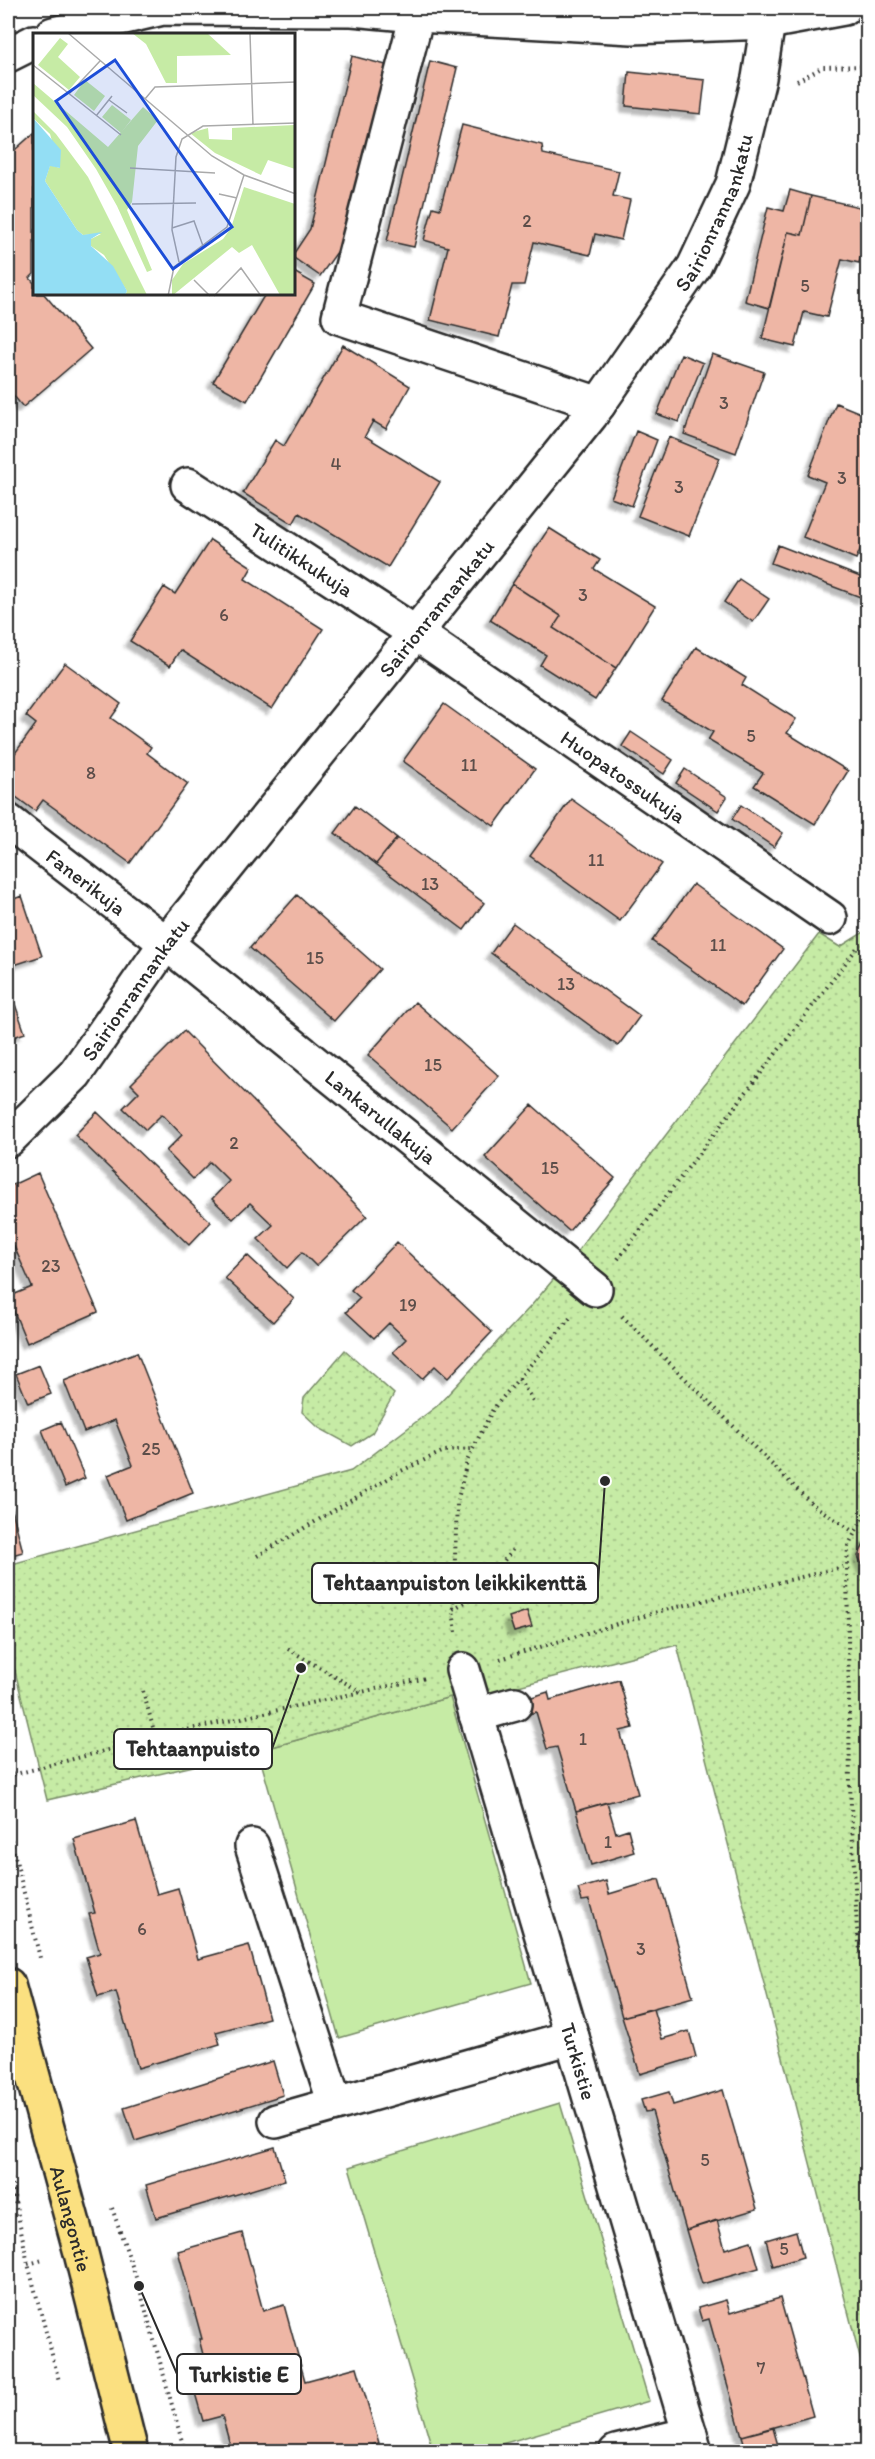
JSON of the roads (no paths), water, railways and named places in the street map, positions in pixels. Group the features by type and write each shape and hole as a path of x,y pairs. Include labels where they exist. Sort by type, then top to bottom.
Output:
{"main road":[{"name":"Aulangontie","path":"8,1985 80,2249 131,2451"}],"street":[{"path":"57,33 163,8 352,9 417,15 632,27 768,22 844,8"},
{"path":"417,15 339,317 599,404"},
{"name":"Sairionrannankatu","path":"8,1140 75,1074 166,943 417,634 599,404 694,267 734,184 759,78 768,22"},
{"path":"8,55 33,42"},
{"name":"Tulitikkukuja","path":"188,485 417,634"},
{"name":"Huopatossukuja","path":"417,634 830,918"},
{"name":"Fanerikuja","path":"8,821 166,943"},
{"name":"Lankarullakuja","path":"166,943 595,1289"},
{"name":"Turkistie","path":"463,1670 692,2443"},
{"path":"477,1715 515,1704"},
{"path":"252,1846 335,2104"},
{"path":"276,2121 572,2037"},
{"path":"616,2451 692,2443"}],"place":[{"name":"Tehtaanpuiston leikkikenttä","path":"605,1481"},
{"name":"Tehtaanpuisto","path":"301,1668"},
{"name":"Turkistie E","path":"139,2286"}]}
